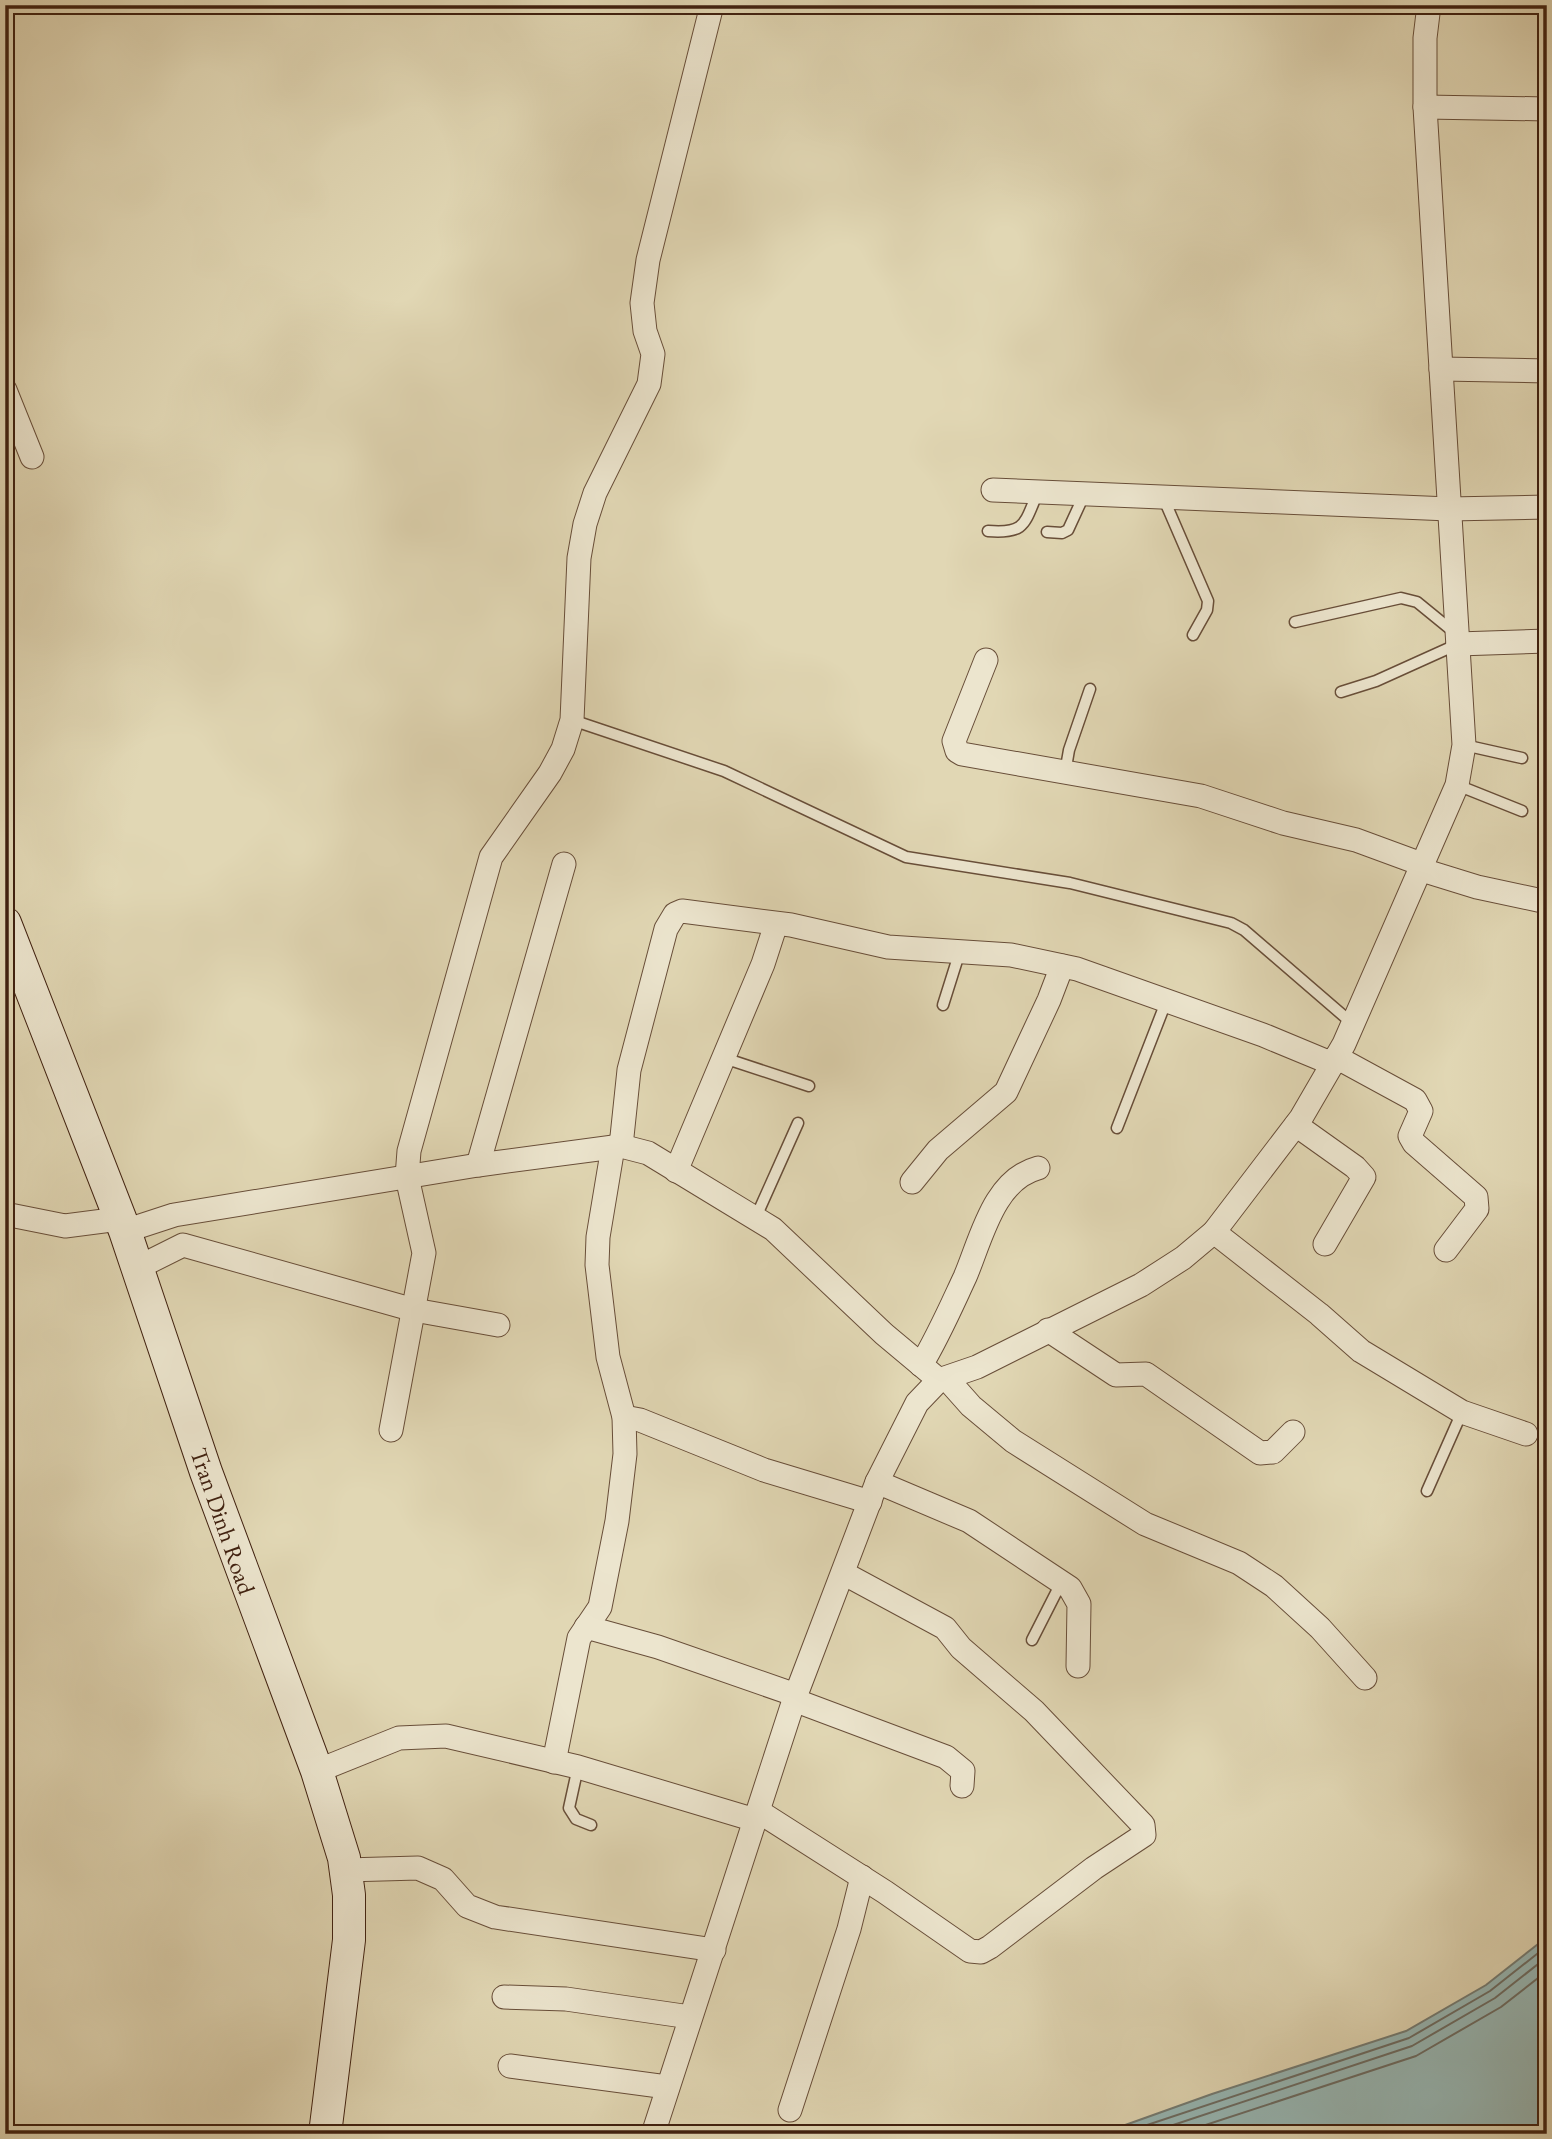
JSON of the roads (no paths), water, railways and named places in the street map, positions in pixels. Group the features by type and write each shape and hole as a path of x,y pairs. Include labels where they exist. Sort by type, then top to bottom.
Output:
{"main road":[{"name":"Tran Dinh Road","path":"5,923 122,1225 250,1599 317,1771 346,1870 349,1940 325,2134"}],"street":[{"path":"391,1430 424,1253 407,1177 409,1151 491,857 550,773 563,749 572,720 579,558 585,524 595,494 649,384 653,354 645,331 642,303 648,260 712,5"},
{"path":"935,1375 977,1367 1141,1285 1183,1258 1214,1232 1296,1125 1334,1061 1423,867 1457,785 1464,745 1425,107 1425,38 1429,5"},
{"path":"1425,107 1547,109"},
{"path":"1441,369 1547,371"},
{"path":"5,390 32,457"},
{"path":"993,490 1450,509 1547,507"},
{"path":"1457,639 1547,641"},
{"path":"986,660 954,741 957,751 978,759 1125,785 1161,786 1201,796 1283,823 1356,840 1477,887 1547,902"},
{"path":"478,1165 564,863"},
{"path":"554,1762 579,1638 600,1607 617,1521 626,1442 624,1417 608,1357 597,1265 598,1237 617,1147 629,1070 671,920 675,914 688,910 776,924 888,947 1011,955 1062,966 1110,979 1166,1002 1334,1061 1415,1100 1420,1111 1410,1136 1414,1143 1476,1197 1477,1209 1446,1250"},
{"path":"676,1171 763,964 776,924"},
{"path":"912,1182 938,1150 1006,1092 1062,966"},
{"path":"1296,1125 1355,1167 1364,1177 1325,1244"},
{"path":"5,1214 65,1226 122,1225 478,1165 617,1147 648,1153 773,1228 935,1375 1013,1441 1145,1524 1258,1574 1320,1628 1365,1678"},
{"path":"653,2134 795,1698 874,1492 917,1403 935,1375 937,1338 997,1204 1012,1182 1027,1171 1038,1168"},
{"path":"1214,1232 1319,1314 1361,1351 1462,1412 1526,1434"},
{"path":"137,1268 183,1245 414,1311 498,1325"},
{"path":"1048,1330 1116,1375 1122,1377 1138,1373 1155,1379 1260,1453 1273,1452 1293,1432"},
{"path":"624,1417 640,1420 764,1470 874,1492 970,1521 1062,1581 1079,1604 1081,1631 1078,1666"},
{"path":"317,1771 399,1738 425,1735 446,1735 578,1767 756,1816 862,1877 970,1951 976,1952 990,1947 1094,1868 1138,1841 1145,1830 1034,1711 961,1648 944,1628 843,1573"},
{"path":"586,1627 658,1647 946,1757 963,1771 962,1786"},
{"path":"346,1870 418,1868 443,1879 467,1906 495,1917 714,1950"},
{"path":"790,2110 849,1929 862,1877"},
{"path":"504,1997 566,1999 690,2017"},
{"path":"510,2066 667,2087"}],"lane":[{"path":"988,531 1010,533 1021,527 1038,492"},
{"path":"1048,531 1062,533 1068,530 1085,493"},
{"path":"1163,497 1208,601 1207,610 1193,635"},
{"path":"1295,622 1401,598 1417,602 1457,639 1376,681 1341,692"},
{"path":"1065,773 1069,750 1090,689"},
{"path":"572,720 724,771 906,857 1070,883 1231,923 1244,930 1353,1024"},
{"path":"1464,745 1522,758"},
{"path":"1457,785 1522,811"},
{"path":"943,1005 960,951"},
{"path":"1117,1128 1166,1002"},
{"path":"724,1058 809,1086"},
{"path":"756,1217 798,1123"},
{"path":"1427,1491 1462,1412"},
{"path":"1032,1640 1062,1581"},
{"path":"578,1767 569,1808 576,1819 591,1825"}],"water":[{"path":"1547,1937 1547,2134 1100,2134 1212,2094 1406,2031 1486,1985"}]}
